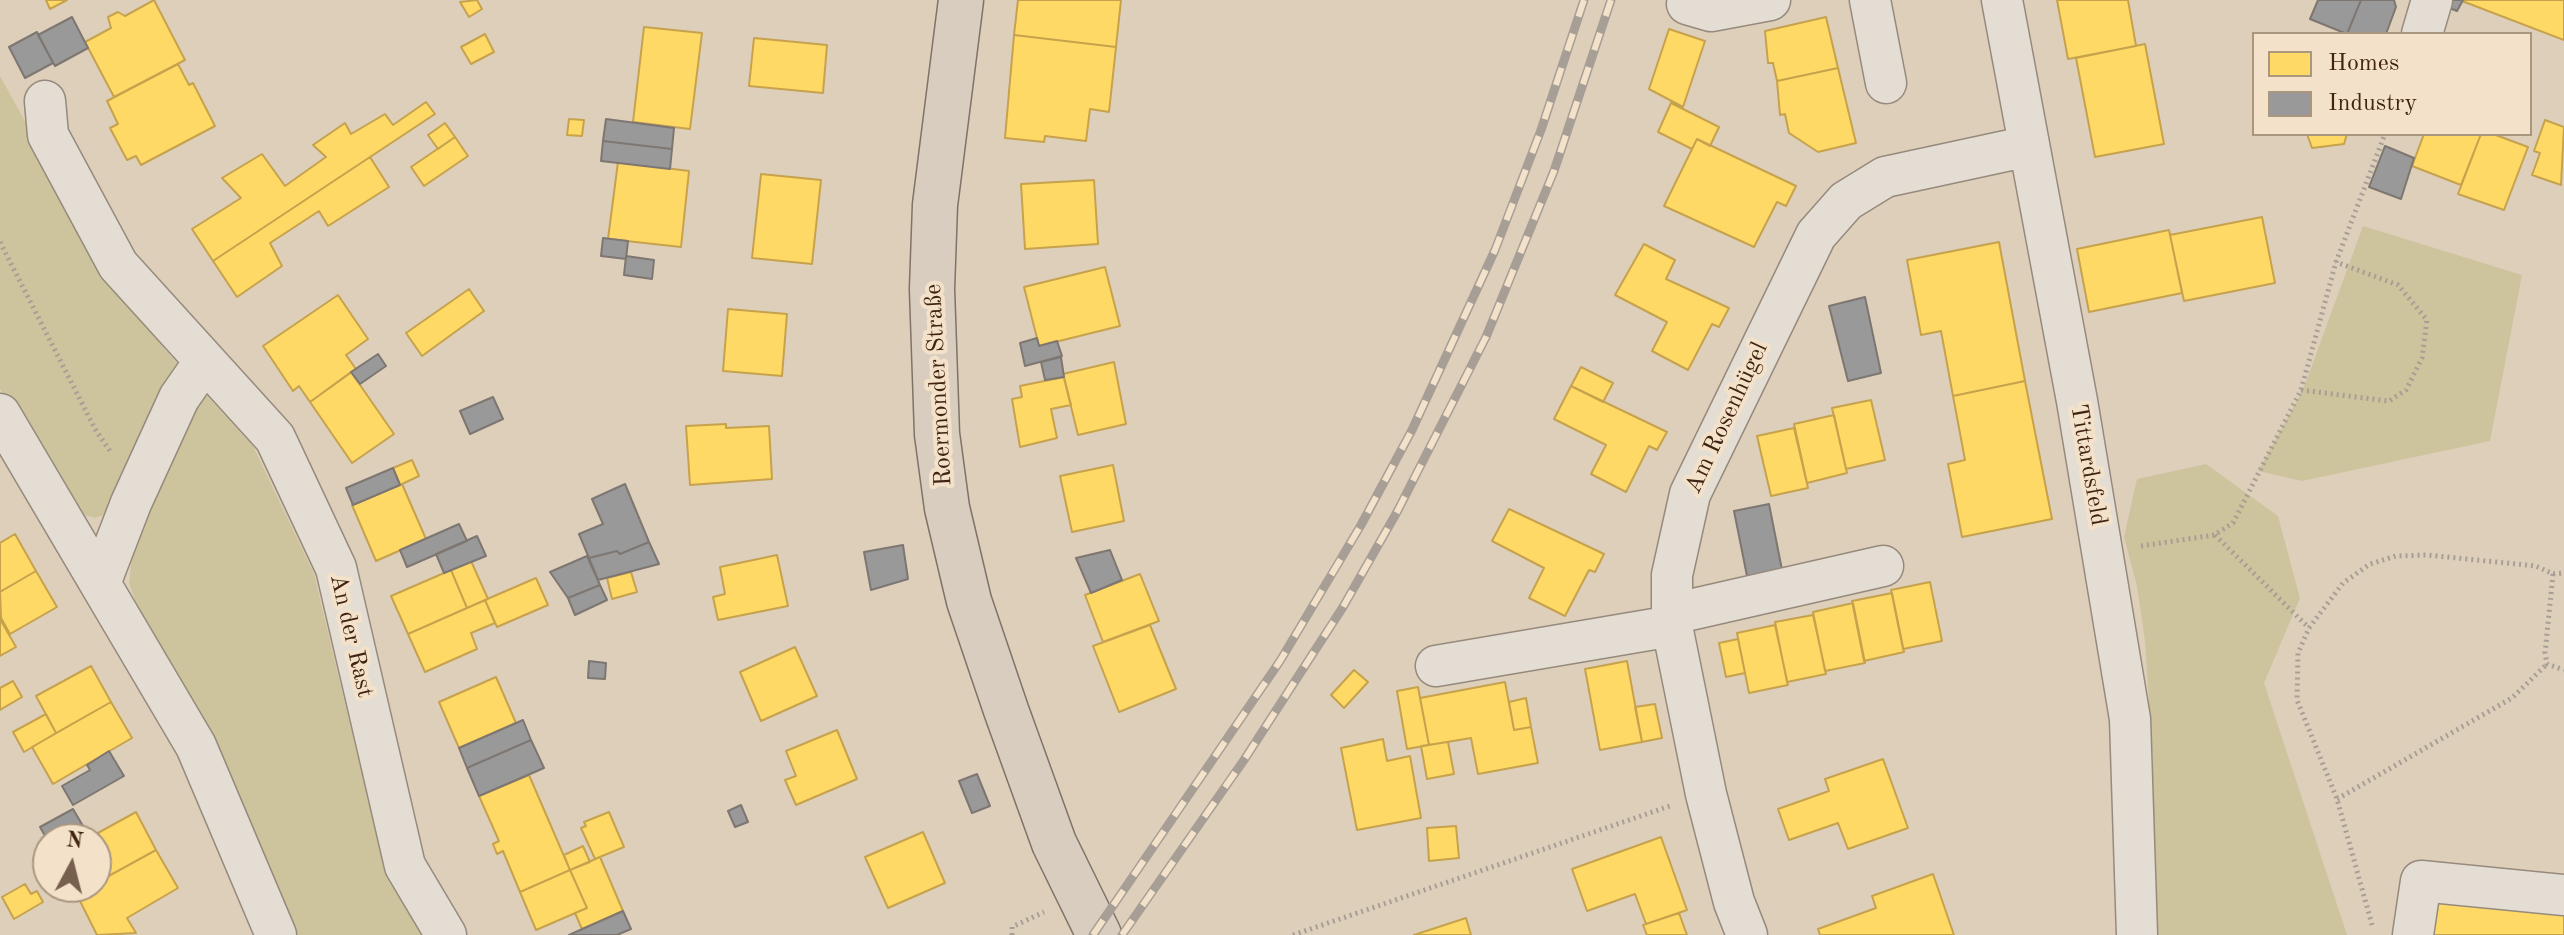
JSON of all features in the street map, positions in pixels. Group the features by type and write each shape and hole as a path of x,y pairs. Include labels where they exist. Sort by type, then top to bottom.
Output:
{"main road":[{"name":"Roermonder Straße","path":"961,0 935,205 932,289 937,434 947,508 969,601 1006,710 1054,843 1099,935"}],"street":[{"path":"1870,0 1886,83"},
{"name":"Tittardsfeld","path":"2002,0 2103,553 2130,719 2137,935"},
{"path":"2423,32 2432,0"},
{"path":"1687,4 1711,11 1746,2"},
{"name":"An der Rast","path":"45,101 48,135 118,265 275,438 336,568 405,866 446,935"},
{"name":"Am Rosenhügel","path":"1747,935 1734,902 1706,794 1672,620 1672,575 1690,494 1816,235 1846,201 1885,177 2029,146"},
{"path":"101,581 131,503 179,398 204,362"},
{"path":"0,414 196,746 276,935"},
{"path":"1436,666 1672,620 1883,566"},
{"path":"2413,935 2421,881 2564,895"}],"path":[{"path":"2103,553 2214,535 2233,523 2301,390 2336,262 2384,136"},
{"path":"0,242 95,429 122,468 131,503"},
{"path":"2301,390 2389,401 2406,390 2422,358 2427,320 2398,285 2336,262"},
{"path":"2214,535 2309,628"},
{"path":"2375,935 2337,799 2297,700 2298,653 2309,628 2343,583 2370,564 2396,556 2427,555 2536,566 2553,574 2564,573"},
{"path":"2547,664 2545,653 2553,574"},
{"path":"2337,799 2512,698 2547,664"},
{"path":"2547,664 2564,670"},
{"path":"1293,935 1706,794"},
{"path":"1012,935 1012,927 1031,919"}],"shaded area":[{"path":"0,76 108,272 166,351 253,446 314,574 387,879 425,935 294,935 142,619 129,583 132,557 104,515 95,518 85,515 66,499 0,389"},
{"path":"2363,226 2522,275 2490,441 2302,481 2258,471 2303,390"},
{"path":"2206,464 2278,516 2300,598 2264,683 2347,935 2150,935 2153,762 2145,641 2137,586 2124,537 2137,479"}],"building: Homes":[{"path":"46,0 67,0 50,9"},
{"path":"154,0 185,60 114,97 85,42 111,28 108,17 118,12 125,16"},
{"path":"477,0 482,9 469,17 460,2"},
{"path":"1018,0 1121,0 1116,47 1014,35"},
{"path":"2057,0 2128,0 2136,46 2068,59"},
{"path":"2463,0 2564,0 2564,40 2462,1"},
{"path":"1826,17 1838,68 1777,81 1773,63 1768,63 1765,31"},
{"path":"644,27 702,33 690,129 633,122"},
{"path":"1669,29 1705,41 1683,107 1649,89"},
{"path":"485,34 494,52 471,64 461,47"},
{"path":"1014,35 1116,47 1109,112 1090,109 1086,141 1045,136 1044,142 1005,138"},
{"path":"754,38 827,45 823,93 749,86"},
{"path":"2145,44 2164,144 2095,157 2076,58"},
{"path":"178,64 189,85 193,83 215,126 141,165 136,156 127,160 110,128 118,124 107,101"},
{"path":"1838,68 1856,143 1818,152 1789,133 1785,114 1780,115 1777,81"},
{"path":"426,102 435,114 213,261 192,229 241,198 222,178 262,154 285,186 326,157 313,145 345,123 351,134 385,114 393,125"},
{"path":"1671,103 1719,127 1710,146 1697,139 1692,149 1658,132"},
{"path":"569,119 584,120 582,136 567,135"},
{"path":"2545,120 2564,127 2561,185 2532,175 2540,153 2534,151"},
{"path":"445,123 455,137 438,149 428,135"},
{"path":"2308,136 2346,136 2344,144 2312,148"},
{"path":"2423,136 2480,136 2461,185 2412,166"},
{"path":"2480,136 2498,136 2528,147 2504,210 2458,194"},
{"path":"455,137 468,156 424,186 411,167"},
{"path":"1697,139 1796,186 1786,206 1777,202 1754,247 1664,206"},
{"path":"370,157 389,187 328,226 319,211 270,243 282,266 237,297 213,261"},
{"path":"618,162 689,171 681,247 608,239"},
{"path":"761,174 821,180 812,264 752,258"},
{"path":"1094,180 1098,244 1025,249 1021,184"},
{"path":"2262,217 2275,283 2184,301 2170,235"},
{"path":"2169,230 2182,293 2089,312 2077,249"},
{"path":"1999,242 2025,381 1953,396 1941,331 1921,335 1907,260"},
{"path":"1644,244 1675,260 1666,279 1729,308 1719,327 1712,324 1688,370 1652,351 1667,322 1615,295"},
{"path":"1105,267 1120,326 1039,346 1024,287"},
{"path":"469,289 484,311 422,356 406,333"},
{"path":"338,295 368,339 346,355 356,369 310,402 299,386 293,391 263,346"},
{"path":"728,309 787,314 782,376 723,371"},
{"path":"1114,362 1126,424 1078,435 1063,374"},
{"path":"1581,367 1613,383 1603,402 1571,386"},
{"path":"351,372 394,434 352,463 310,402"},
{"path":"1064,377 1071,405 1051,409 1057,438 1020,447 1012,399 1022,397 1020,386"},
{"path":"2025,381 2052,519 1962,537 1948,464 1965,460 1953,396"},
{"path":"1571,386 1667,432 1657,450 1649,446 1626,492 1591,474 1606,445 1554,419"},
{"path":"1871,400 1885,460 1846,469 1832,408"},
{"path":"1834,415 1847,473 1807,483 1794,424"},
{"path":"726,424 726,428 769,426 772,479 690,485 686,426"},
{"path":"1794,428 1808,488 1771,496 1757,436"},
{"path":"412,460 419,476 400,485 393,468"},
{"path":"1113,465 1124,521 1072,532 1060,476"},
{"path":"402,484 426,539 376,561 352,505"},
{"path":"1509,509 1604,554 1595,572 1589,570 1565,616 1529,598 1544,568 1492,541"},
{"path":"15,534 36,571 0,592 0,543"},
{"path":"777,555 788,606 718,620 713,597 725,594 720,567"},
{"path":"471,561 488,599 467,608 451,570"},
{"path":"451,570 467,608 408,634 391,596"},
{"path":"36,571 57,607 10,634 1,618 0,592"},
{"path":"631,572 637,592 612,599 607,578"},
{"path":"1140,574 1159,621 1103,642 1085,595"},
{"path":"536,578 548,605 497,627 485,600"},
{"path":"1930,582 1942,641 1903,649 1891,590"},
{"path":"1892,593 1904,652 1864,661 1852,601"},
{"path":"485,600 495,623 471,633 477,649 425,672 408,634"},
{"path":"1853,603 1865,663 1825,671 1813,612"},
{"path":"1813,615 1826,674 1787,682 1775,622"},
{"path":"0,619 16,647 0,656"},
{"path":"1150,625 1176,689 1119,712 1093,646"},
{"path":"1775,625 1788,685 1749,693 1737,633"},
{"path":"1738,639 1745,673 1726,677 1719,643"},
{"path":"795,647 817,696 761,721 740,672"},
{"path":"1627,661 1642,742 1600,750 1585,669"},
{"path":"91,666 111,702 56,733 36,696"},
{"path":"1354,670 1368,682 1344,708 1331,695"},
{"path":"496,677 516,723 459,748 439,702"},
{"path":"13,681 22,697 0,710 0,688"},
{"path":"1505,682 1514,730 1531,727 1538,763 1478,774 1471,738 1429,745 1420,698"},
{"path":"1418,687 1429,745 1407,749 1397,691"},
{"path":"1526,698 1531,727 1514,730 1509,702"},
{"path":"111,702 132,738 53,784 32,747"},
{"path":"1655,704 1662,738 1642,742 1635,707"},
{"path":"46,714 56,733 24,752 13,732"},
{"path":"837,730 857,779 796,805 785,780 796,776 786,751"},
{"path":"1383,739 1387,761 1410,756 1421,818 1357,830 1341,748"},
{"path":"1448,742 1454,774 1427,779 1421,746"},
{"path":"1883,759 1908,828 1848,849 1838,823 1789,840 1778,809 1829,791 1825,779"},
{"path":"529,775 570,870 520,892 503,851 497,854 493,844 499,841 479,796"},
{"path":"136,812 156,850 112,874 112,825"},
{"path":"609,812 624,847 595,859 581,828 586,826 584,822"},
{"path":"1456,826 1459,858 1429,861 1427,828"},
{"path":"923,832 945,883 888,908 865,857"},
{"path":"1661,837 1687,910 1646,924 1635,894 1587,911 1572,869"},
{"path":"583,846 590,862 570,870 564,855"},
{"path":"156,850 178,888 127,918 136,933 97,935 81,903 112,903 112,874"},
{"path":"600,857 623,911 582,929 575,913 587,908 570,870"},
{"path":"570,870 587,908 536,930 520,892"},
{"path":"1933,874 1954,935 1820,935 1818,929 1876,908 1872,896"},
{"path":"25,884 32,894 32,903 41,903 14,919 2,897"},
{"path":"2428,897 2564,912 2564,935 2424,935"},
{"path":"1679,913 1687,935 1647,935 1643,925"},
{"path":"1466,918 1471,935 1414,935"}],"building: Industry":[{"path":"2318,0 2361,0 2348,32 2310,19"},
{"path":"2361,0 2394,0 2396,7 2387,32 2348,32"},
{"path":"2444,0 2463,0 2457,11 2442,5"},
{"path":"72,17 88,48 55,66 38,35"},
{"path":"37,32 53,63 25,78 9,47"},
{"path":"606,119 674,128 672,149 603,141"},
{"path":"603,141 672,149 670,169 601,161"},
{"path":"2385,146 2414,158 2401,199 2369,187"},
{"path":"603,238 628,241 626,259 601,256"},
{"path":"626,256 654,260 652,279 624,275"},
{"path":"1865,297 1881,373 1848,381 1829,306"},
{"path":"1037,338 1039,346 1057,341 1062,356 1025,366 1020,343"},
{"path":"378,354 386,366 360,384 351,372"},
{"path":"1061,357 1064,377 1045,380 1041,362"},
{"path":"493,397 503,419 470,434 460,411"},
{"path":"393,468 400,485 353,505 346,488"},
{"path":"625,484 649,542 620,554 617,551 589,558 579,534 603,524 592,499"},
{"path":"1769,504 1784,580 1749,586 1734,511"},
{"path":"459,524 467,541 407,567 400,550"},
{"path":"477,536 486,556 444,573 436,554"},
{"path":"649,542 659,564 598,580 589,558 617,551 620,554"},
{"path":"903,545 908,579 871,590 864,552"},
{"path":"1110,550 1122,580 1091,593 1076,558"},
{"path":"587,556 600,585 568,598 550,572"},
{"path":"600,585 607,600 575,615 568,598"},
{"path":"589,661 606,663 605,679 588,678"},
{"path":"523,720 531,740 467,768 459,748"},
{"path":"531,740 544,768 479,796 467,768"},
{"path":"109,751 124,776 73,805 62,786 90,770 87,765"},
{"path":"977,774 990,806 972,813 959,781"},
{"path":"741,805 748,822 735,827 728,811"},
{"path":"73,809 81,823 47,823"},
{"path":"623,911 631,929 617,935 569,935"}],"railway":[{"path":"1093,935 1280,661 1361,525 1412,430 1495,250 1541,130 1584,0"},
{"path":"1122,935 1244,760 1343,607 1397,512 1486,337 1554,171 1611,0"}]}
